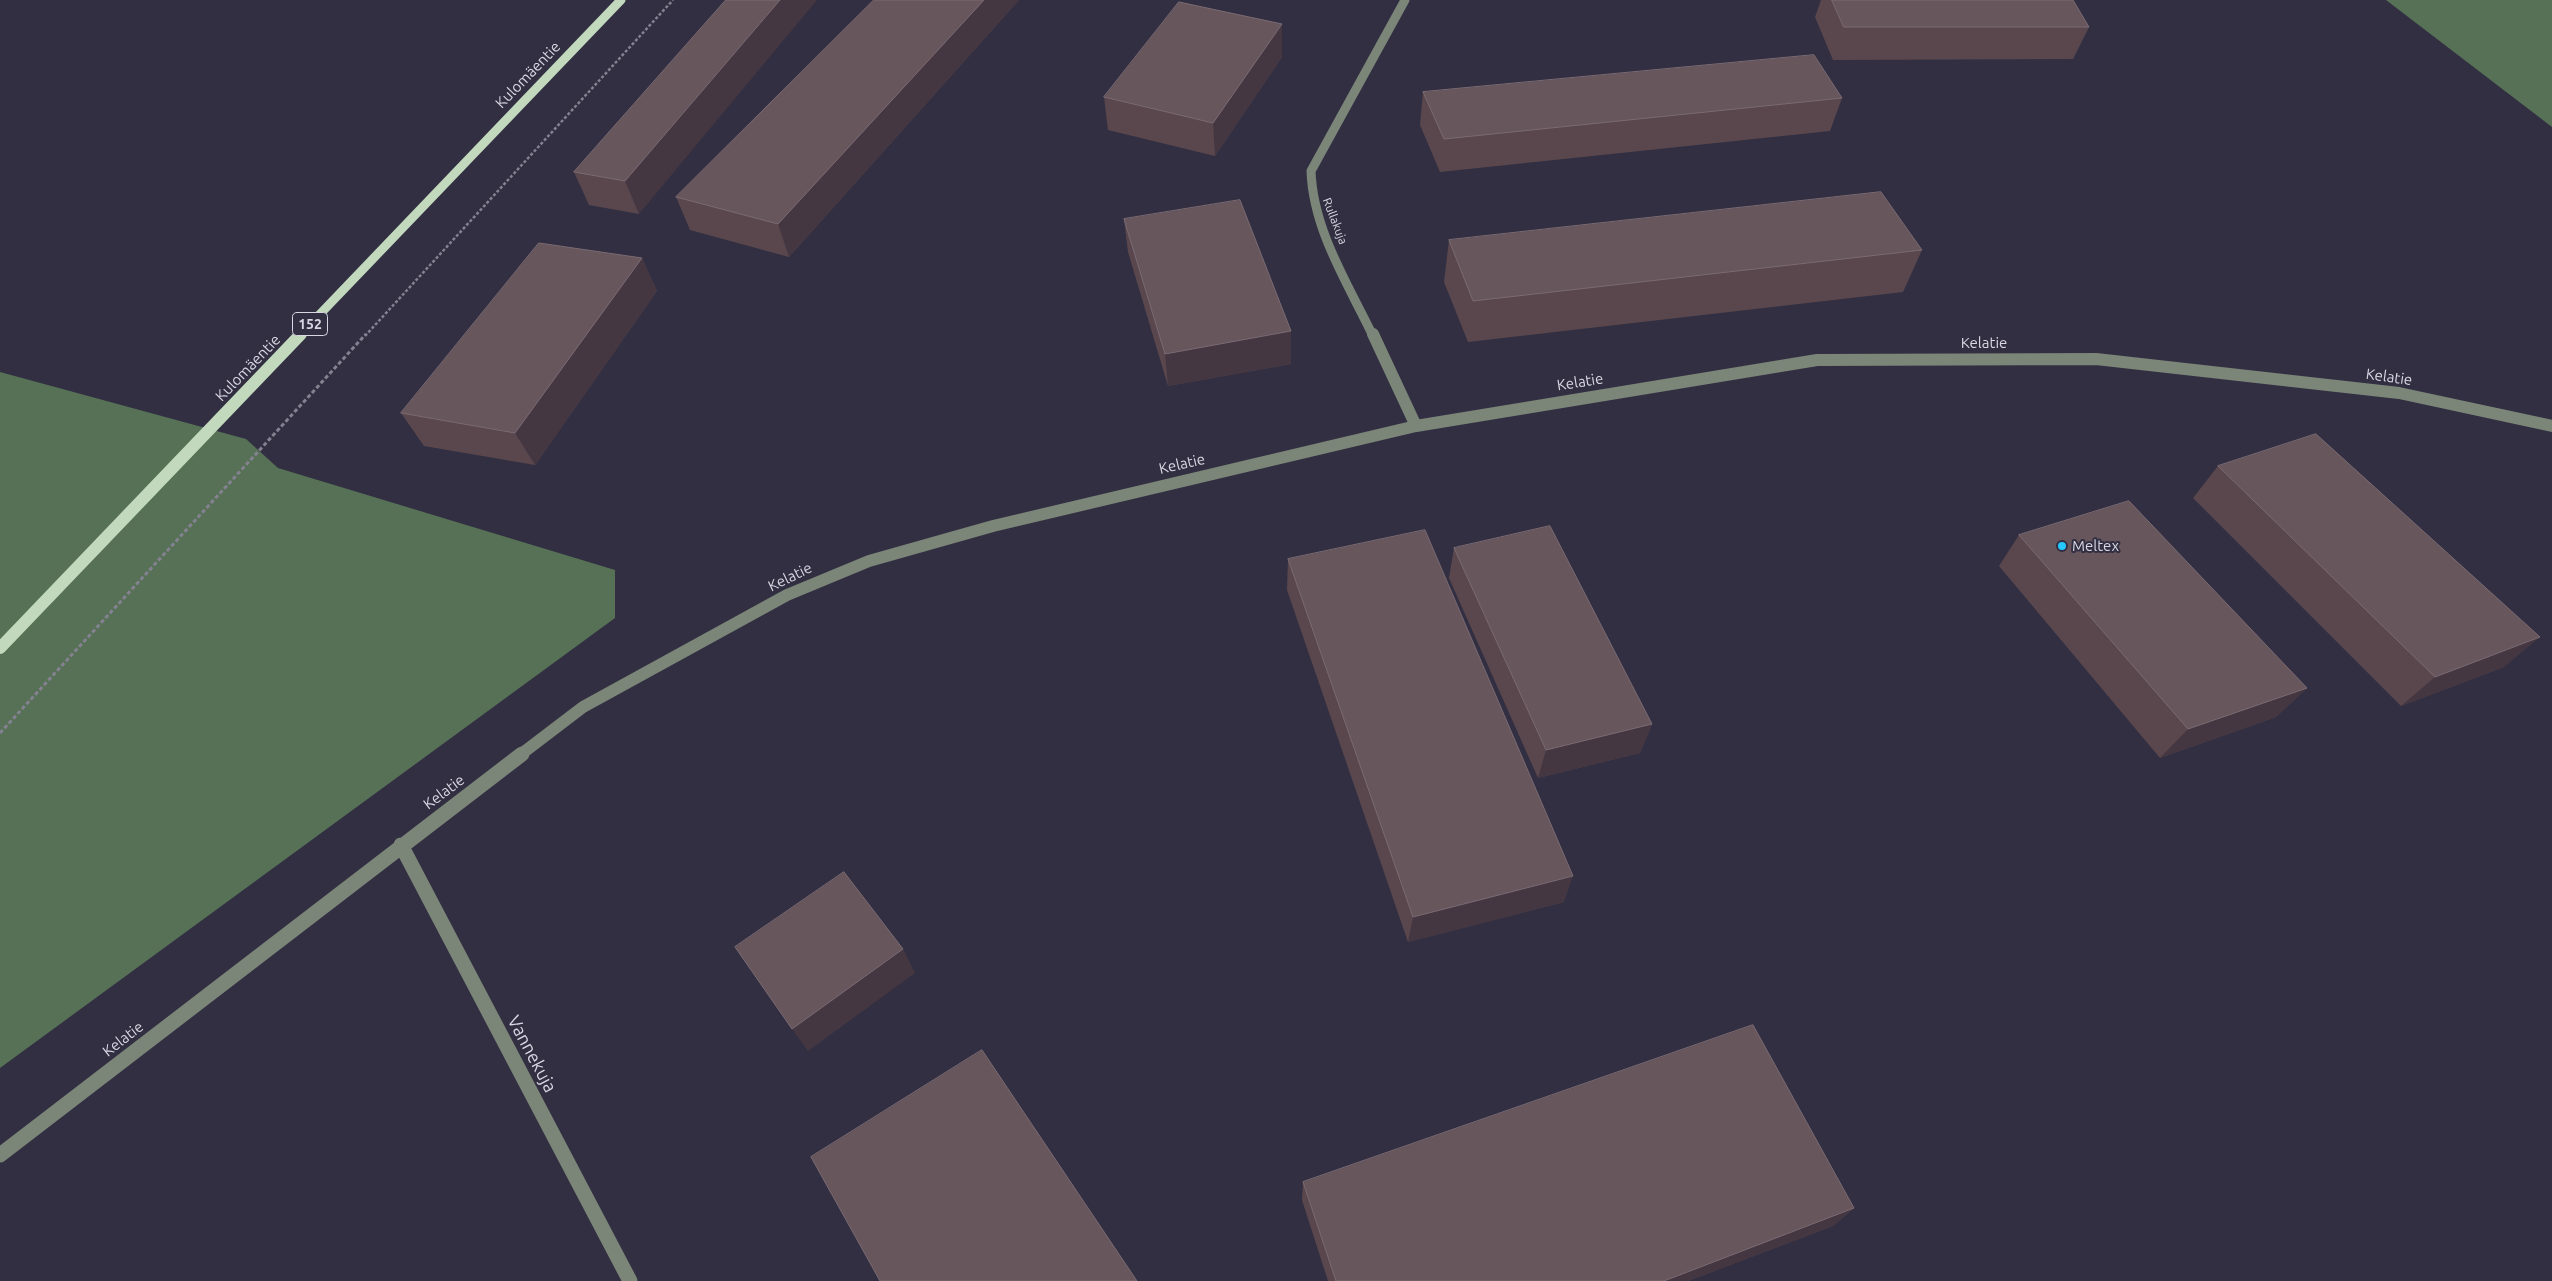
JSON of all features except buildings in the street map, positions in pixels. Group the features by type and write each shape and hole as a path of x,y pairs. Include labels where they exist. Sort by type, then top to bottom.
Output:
{"main road":[{"name":"Kulomäentie","path":"0,648 621,0"}],"street":[{"name":"Rullakuja","path":"1405,0 1311,171 1312,196 1323,230 1416,426"},
{"name":"Kelatie","path":"0,1155 401,845 584,707 787,595 869,561 993,526 1416,426 1817,360 2096,359 2399,394 2552,426"},
{"name":"Vannekuja","path":"401,845 630,1281"}],"path":[{"path":"0,734 673,0"}],"green space":[{"path":"2386,0 2552,0 2552,127"},
{"path":"0,372 246,439 278,468 615,570 615,618 0,1068"}],"place":[{"name":"Meltex","path":"2062,546"}]}
